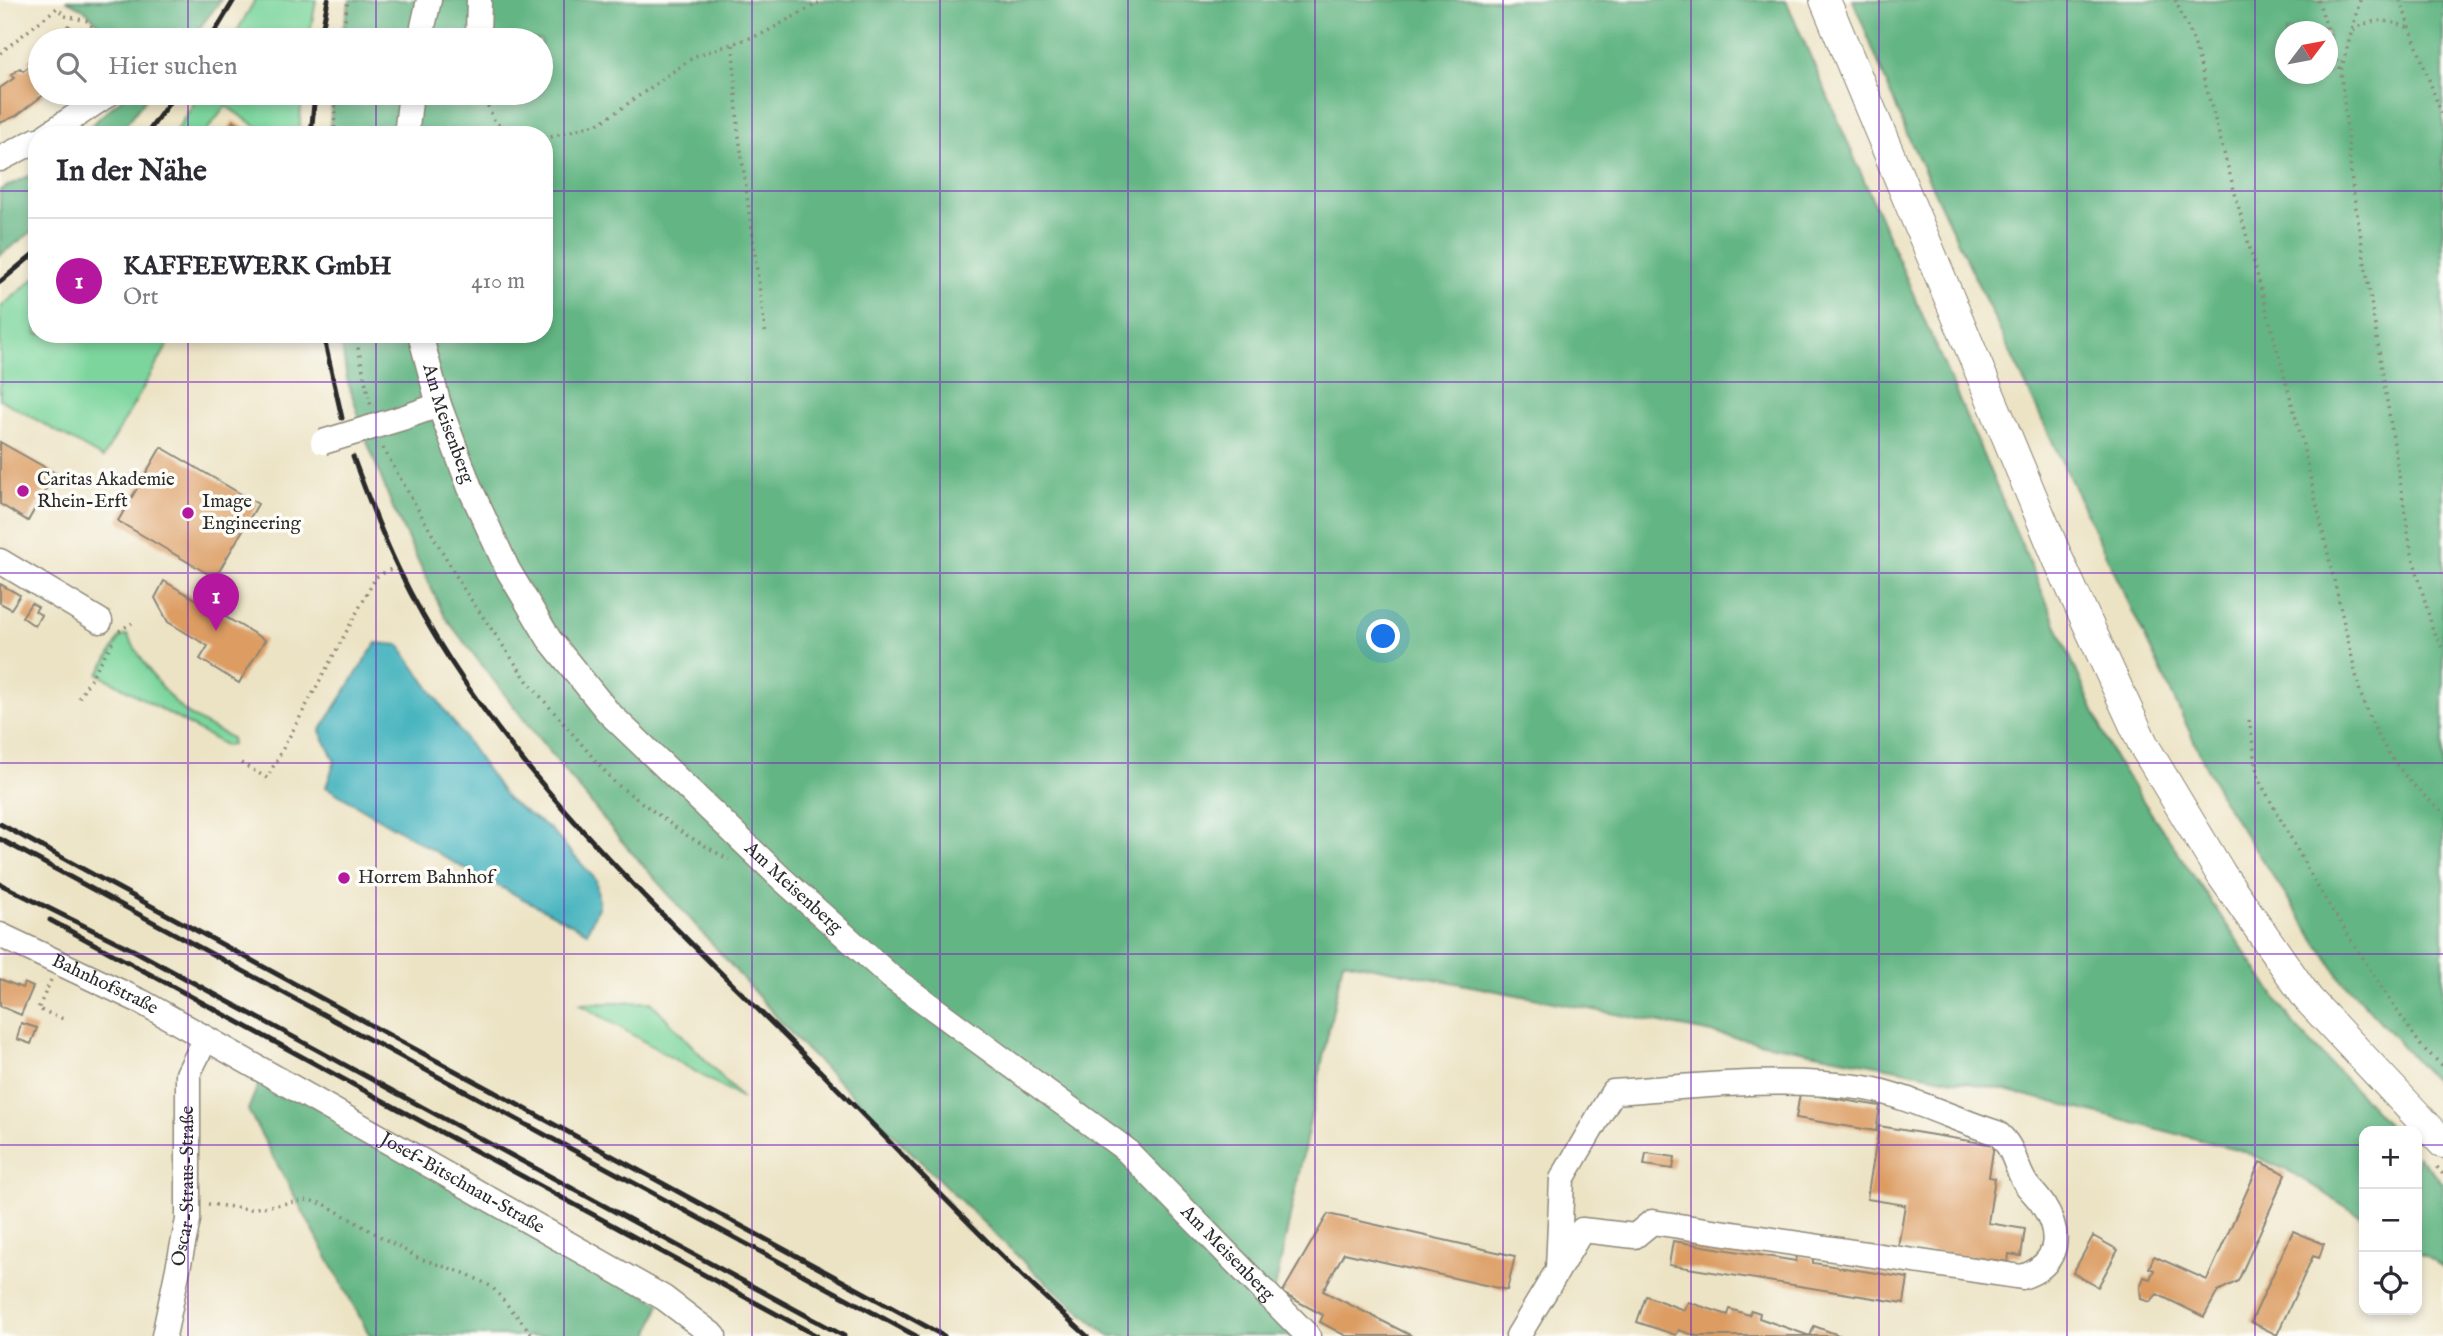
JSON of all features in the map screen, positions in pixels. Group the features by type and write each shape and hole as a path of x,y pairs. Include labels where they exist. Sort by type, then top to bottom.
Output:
{"main road":[{"path":"1825,0 2058,559 2144,746 2221,874 2308,999 2443,1143"}],"street":[{"path":"423,28 429,0"},
{"path":"478,28 479,0"},
{"path":"60,126 92,105"},
{"path":"407,126 410,105"},
{"path":"0,159 28,145"},
{"name":"Am Meisenberg","path":"422,343 439,405 470,488 508,570 550,639 608,712 781,878 891,977 1125,1149 1308,1336"},
{"path":"324,442 439,405"},
{"path":"0,561 100,621"},
{"name":"Bahnhofstraße","path":"0,935 142,1002 205,1040"},
{"name":"Oscar-Straus-Straße","path":"164,1336 188,1220 188,1074 205,1040"},
{"name":"Josef-Bitschnau-Straße","path":"205,1040 664,1298 714,1336"},
{"path":"1518,1336 1582,1230 1634,1236 1652,1222 2022,1277 2036,1272 2048,1263 2054,1250 2052,1222 2042,1203 2025,1183 2009,1142 1997,1133 1867,1088 1811,1084 1717,1085 1612,1092 1562,1179 1558,1268"}],"path":[{"path":"344,28 348,0"},
{"path":"553,136 602,122 695,56 762,34 824,0"},
{"path":"2175,0 2194,42 2301,437 2360,692 2371,726 2392,762 2443,812"},
{"path":"2318,0 2341,71 2353,183 2411,550 2432,627 2443,650"},
{"path":"2341,71 2360,0"},
{"path":"2400,0 2443,118"},
{"path":"32,28 57,8 65,16 87,21 93,28"},
{"path":"2351,32 2362,24 2379,20 2410,29"},
{"path":"0,53 28,31"},
{"path":"733,45 738,129 766,337"},
{"path":"334,126 335,105"},
{"path":"487,105 495,122 501,126"},
{"path":"357,343 371,409"},
{"path":"383,448 463,587 528,682 615,783 684,833 740,866"},
{"path":"242,763 267,778 376,577 393,568"},
{"path":"79,698 120,630 132,623"},
{"path":"2249,720 2259,780 2317,886 2389,999 2422,1046 2443,1066"},
{"path":"50,974 53,975 38,1009 66,1020"},
{"path":"188,1202 250,1209 307,1200 324,1205 418,1258 467,1274 492,1287 534,1336"}],"green space":[{"path":"66,0 221,0 199,28 102,28 85,10"},
{"path":"255,0 316,0 311,28 239,28"},
{"path":"350,0 1786,0 2114,758 2295,1026 2389,1126 2359,1126 2359,1215 2291,1172 2240,1150 2005,1090 1343,961 1274,1294 1299,1336 1109,1336 1031,1269 801,1045 619,838 445,617 393,508 347,379 341,343 553,343 553,126 330,126 332,105 553,105 553,28 343,28"},
{"path":"1853,0 2443,0 2443,1090 2341,979 2221,798 1907,134"},
{"path":"114,105 141,105 125,126 90,126"},
{"path":"193,105 301,105 300,126 256,126 226,106 210,126 179,126"},
{"path":"28,176 28,235 0,255 0,190"},
{"path":"28,284 28,343 169,343 103,458 0,399 0,308"},
{"path":"127,635 169,696 192,717 231,738 232,745 226,746 99,674 120,637"},
{"path":"651,1002 742,1099 580,1004"},
{"path":"262,1075 660,1303 649,1336 370,1336 248,1110"},
{"path":"2422,1160 2443,1183 2443,1267 2422,1254"}],"water":[{"path":"376,643 399,645 508,800 550,829 596,880 599,905 587,932 458,865 326,787 335,761 320,731"}],"building":[{"path":"28,67 28,105 30,105 16,116 0,123 0,88 14,78 11,75 20,68 23,71"},
{"name":"Caritas Akademie Rhein-Erft","path":"0,442 55,473 28,521 0,504"},
{"name":"Image Engineering","path":"161,447 258,504 215,578 118,521"},
{"path":"164,581 265,640 239,683 200,659 208,646 168,622 155,598"},
{"path":"0,584 20,595 11,609 0,603"},
{"path":"31,603 38,607 35,611 41,615 35,626 22,617"},
{"path":"0,979 22,988 24,983 33,987 21,1015 0,1006"},
{"path":"21,1023 37,1028 31,1044 17,1039"},
{"path":"1800,1093 1880,1106 1876,1131 1796,1118"},
{"path":"1879,1126 1994,1145 1989,1177 1995,1178 1988,1223 2025,1229 2021,1256 2009,1254 2008,1262 1898,1247 1905,1205 1867,1199"},
{"path":"1646,1153 1675,1157 1673,1169 1644,1165"},
{"path":"2260,1162 2286,1174 2238,1281 2218,1291 2204,1317 2157,1294 2150,1302 2141,1299 2140,1287 2144,1277 2150,1279 2154,1270 2149,1268 2154,1256 2207,1280"},
{"path":"1328,1214 1515,1256 1507,1290 1344,1253 1323,1291 1412,1336 1346,1336 1320,1322 1323,1315 1282,1293"},
{"path":"2293,1231 2324,1244 2319,1258 2313,1256 2277,1335 2251,1322"},
{"path":"2093,1236 2118,1250 2098,1287 2073,1273"},
{"path":"1673,1241 1796,1261 1797,1255 1813,1258 1813,1263 1908,1278 1904,1303 1669,1265"},
{"path":"1646,1296 1684,1310 1688,1302 1728,1315 1730,1309 1749,1315 1751,1310 1760,1313 1759,1318 1810,1336 1696,1336 1679,1330 1676,1335 1637,1322"},
{"path":"1814,1326 1841,1336 1810,1336"}],"railway":[{"path":"217,28 234,0"},
{"path":"322,28 328,0"},
{"path":"152,126 167,105"},
{"path":"312,126 314,105"},
{"path":"0,282 28,259"},
{"path":"325,343 342,418"},
{"path":"353,457 392,556 438,641 483,708 532,772 642,894 983,1237 1087,1336"},
{"path":"0,824 944,1336"},
{"path":"0,839 916,1336"},
{"path":"0,884 135,951 844,1336"},
{"path":"50,920 817,1336"}],"place":[{"name":"Caritas Akademie Rhein-Erft","path":"23,491"},
{"name":"Image Engineering","path":"188,513"},
{"name":"KAFFEEWERK GmbH","path":"216,631"},
{"name":"Horrem Bahnhof","path":"344,878"}]}
